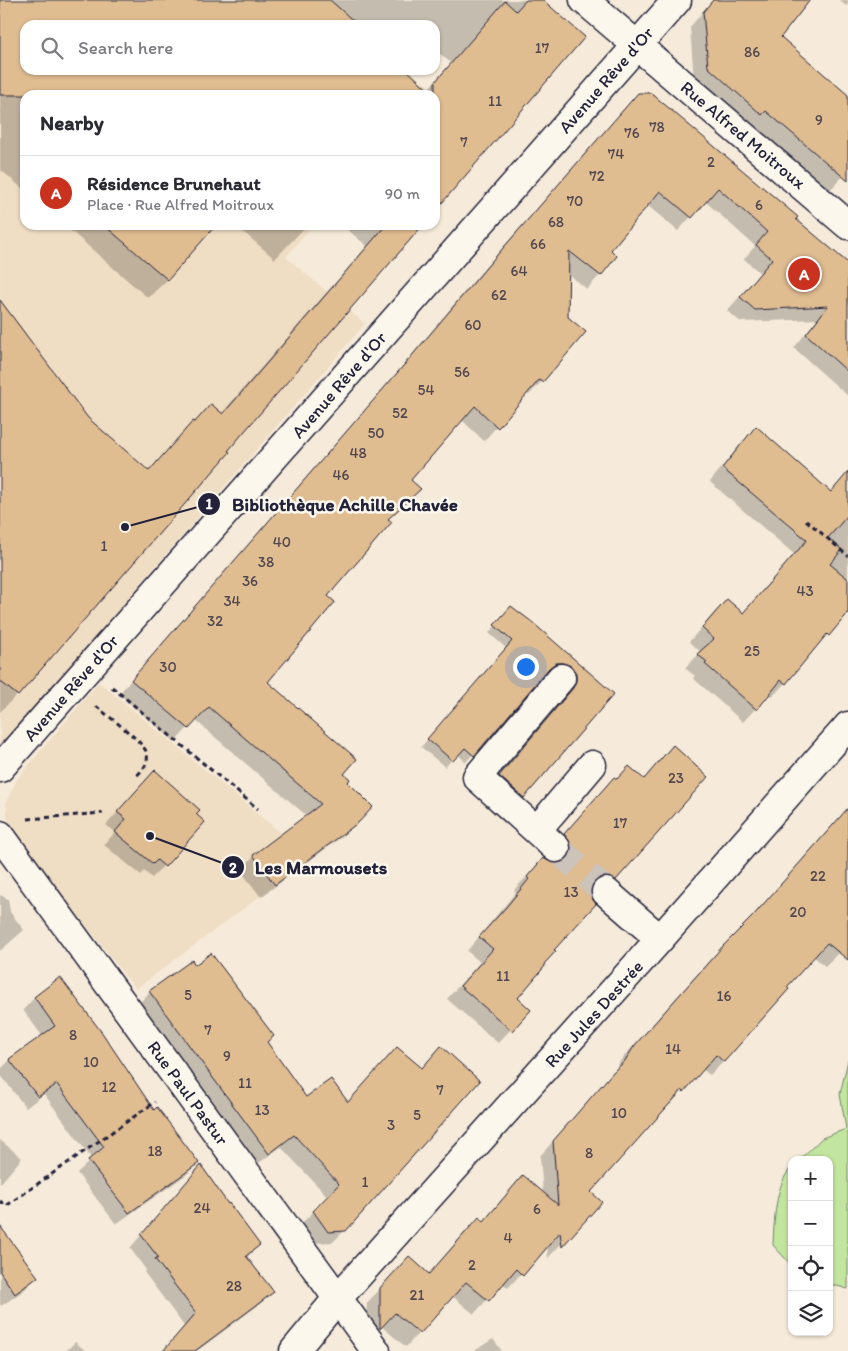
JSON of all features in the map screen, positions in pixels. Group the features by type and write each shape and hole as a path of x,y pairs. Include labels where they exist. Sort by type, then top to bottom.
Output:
{"street":[{"name":"Rue Alfred Moitroux","path":"584,0 848,225"},
{"name":"Avenue Rêve d'Or","path":"0,768 677,0"},
{"path":"561,678 477,776 546,839 592,765"},
{"name":"Rue Jules Destrée","path":"294,1351 337,1299 848,726"},
{"name":"Rue Paul Pastur","path":"9,828 181,1083 376,1351"},
{"path":"606,892 660,939"}],"path":[{"path":"806,520 848,556"},
{"path":"81,677 142,744 147,753 146,763 142,771 135,777"},
{"path":"81,677 258,810"},
{"path":"9,828 103,813"},
{"path":"0,1201 6,1206 181,1083"}],"shaded area":[{"path":"0,0 20,20 20,75 415,75 429,87 426,90 20,90 20,230 309,230 286,257 365,324 0,747"},
{"path":"99,682 311,858 136,989 8,827 6,802 17,779"}],"green space":[{"path":"848,1060 848,1289 833,1285 833,1156 803,1156 822,1138 846,1129 840,1094"},
{"path":"788,1172 788,1262 773,1245 776,1204"}],"building":[{"path":"0,0 330,0 352,20 20,20 20,75 412,75 429,90 20,90 20,95 0,95"},
{"path":"526,0 543,0 585,37 440,205 440,90 435,90 435,82 505,1 516,11"},
{"path":"713,0 810,0 781,37 848,95 848,181 766,111 762,115 708,67 703,12"},
{"path":"638,93 651,93 798,217 796,219 848,263 848,372 806,334 828,306 755,310 740,297 772,259 756,245 767,232 718,188 692,218 660,191 611,250 617,256 601,276 569,251 568,317 586,332 543,382 539,380 498,428 475,406 411,480 421,489 388,519 392,522 328,596 335,602 268,682 357,759 344,774 350,779 348,782 373,807 359,822 275,885 253,855 321,804 209,707 189,729 131,680"},
{"path":"110,230 212,230 168,280"},
{"path":"382,230 419,230 244,432 228,451 230,452 18,696 0,681 0,300 88,418 149,471 193,421 195,422 211,404 223,414"},
{"path":"756,426 831,492 848,472 848,515 828,538 842,550 830,564 848,579 848,613 829,636 827,634 786,684 781,680 757,710 705,664 707,662 697,654 714,639 702,628 727,599 743,613 807,540 722,468"},
{"path":"511,606 614,694 524,798 499,776 573,688 576,681 576,673 571,666 556,663 549,668 474,756 465,748 453,761 427,739 512,641 494,625"},
{"path":"673,745 708,777 616,880 609,877 601,877 594,882 591,897 596,904 554,950 556,951 544,964 545,966 518,998 531,1010 512,1031 460,986 493,949 479,937 529,879 527,877 543,858 553,863 561,863 568,858 571,852 571,844 564,834 614,777 617,779 629,766 644,779"},
{"path":"155,770 200,810 196,814 205,822 165,867 157,860 153,864 115,832 126,819 117,812"},
{"path":"848,808 848,960 827,943 724,1062 716,1055 684,1092 682,1090 591,1192 602,1202 562,1247 560,1232 523,1276 516,1269 489,1301 466,1282 420,1334 395,1313 380,1329 380,1288 409,1256 429,1274 479,1217 484,1221 523,1175 558,1205 553,1141 624,1062 635,1045"},
{"path":"211,953 274,1036 267,1042 306,1097 331,1079 348,1102 397,1047 422,1068 441,1046 480,1081 346,1231 328,1232 313,1211 339,1184 294,1135 269,1154 149,991 192,960 195,965"},
{"path":"60,977 103,1034 154,1110 157,1107 199,1163 129,1213 88,1160 104,1147 57,1084 38,1097 9,1059 55,1026 34,997"},
{"path":"201,1165 260,1245 246,1256 274,1292 195,1351 163,1351 196,1313 155,1259 158,1257 141,1235"},
{"path":"0,1226 38,1277 15,1294 0,1272"}],"tunnel":[{"path":"556,848 606,892"}],"place":[{"name":"Résidence Brunehaut","path":"804,274"},
{"name":"Bibliothèque Achille Chavée","path":"125,527"},
{"name":"Les Marmousets","path":"150,836"}]}
